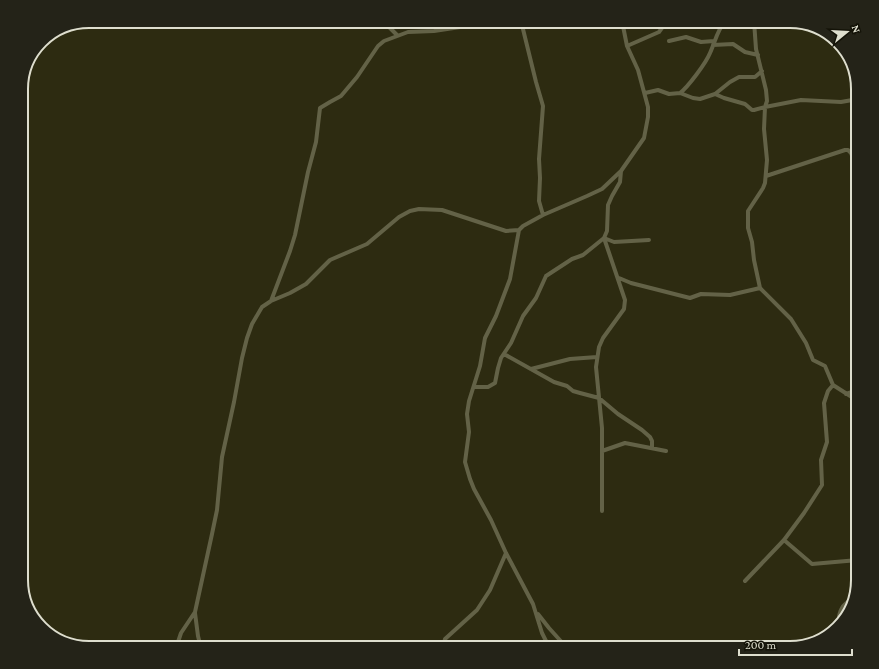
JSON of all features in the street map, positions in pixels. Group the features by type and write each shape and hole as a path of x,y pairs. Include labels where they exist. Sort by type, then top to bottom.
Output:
{"street":[{"path":"390,28 397,35"},
{"path":"271,301 295,235 316,142 320,108 341,96 357,77 378,46 384,41 408,32 434,31 454,28"},
{"path":"523,28 536,82 544,106 539,159 539,201 543,215"},
{"path":"561,641 536,610 470,479 465,462 469,432 468,409 480,366 485,338 496,316 510,279 519,230 523,226 543,215 581,199 602,188 622,172 644,138 648,117 645,93 636,64 627,46 623,28"},
{"path":"627,46 659,32 662,28"},
{"path":"680,93 687,87 707,58 720,28"},
{"path":"755,28 758,55 767,101 765,107 764,129 767,160 766,176 763,188 751,206 748,215 748,228 760,288 791,319 806,343 813,360 825,366 833,385 851,397"},
{"path":"669,41 686,37 701,42 733,44 745,52 758,55"},
{"path":"645,93 658,90 669,94 680,93 697,99 715,94 732,80 741,77 755,77 762,71"},
{"path":"715,94 744,104 752,110 802,100 841,102 851,100"},
{"path":"766,176 845,150 848,150 851,155"},
{"path":"474,387 488,387 494,384 499,364 514,338 523,316 536,298 546,276 572,259 584,255 604,238 607,231 608,205 620,182 622,172"},
{"path":"199,641 195,612 217,510 222,457 247,338 257,314 262,307 306,284 330,260 368,244 399,217 410,211 419,209 442,210 506,230 519,230"},
{"path":"604,238 614,242 649,240"},
{"path":"602,511 601,412 596,376 597,357 603,338 621,313 625,304 624,293 604,238"},
{"path":"619,278 631,283 690,298 701,294 730,296 760,288"},
{"path":"504,354 550,380 567,386 575,392 599,398 650,437 652,441 652,448"},
{"path":"531,368 570,359 597,357"},
{"path":"746,581 784,540 822,485 820,460 827,442 824,403 828,391 833,385"},
{"path":"846,394 851,392"},
{"path":"602,450 625,443 666,451"},
{"path":"784,540 812,564 851,561"},
{"path":"445,641 477,610 484,600 506,553"},
{"path":"841,613 843,606 846,604"},
{"path":"536,610 542,633 546,641"},
{"path":"178,641 181,633 195,612"}]}
